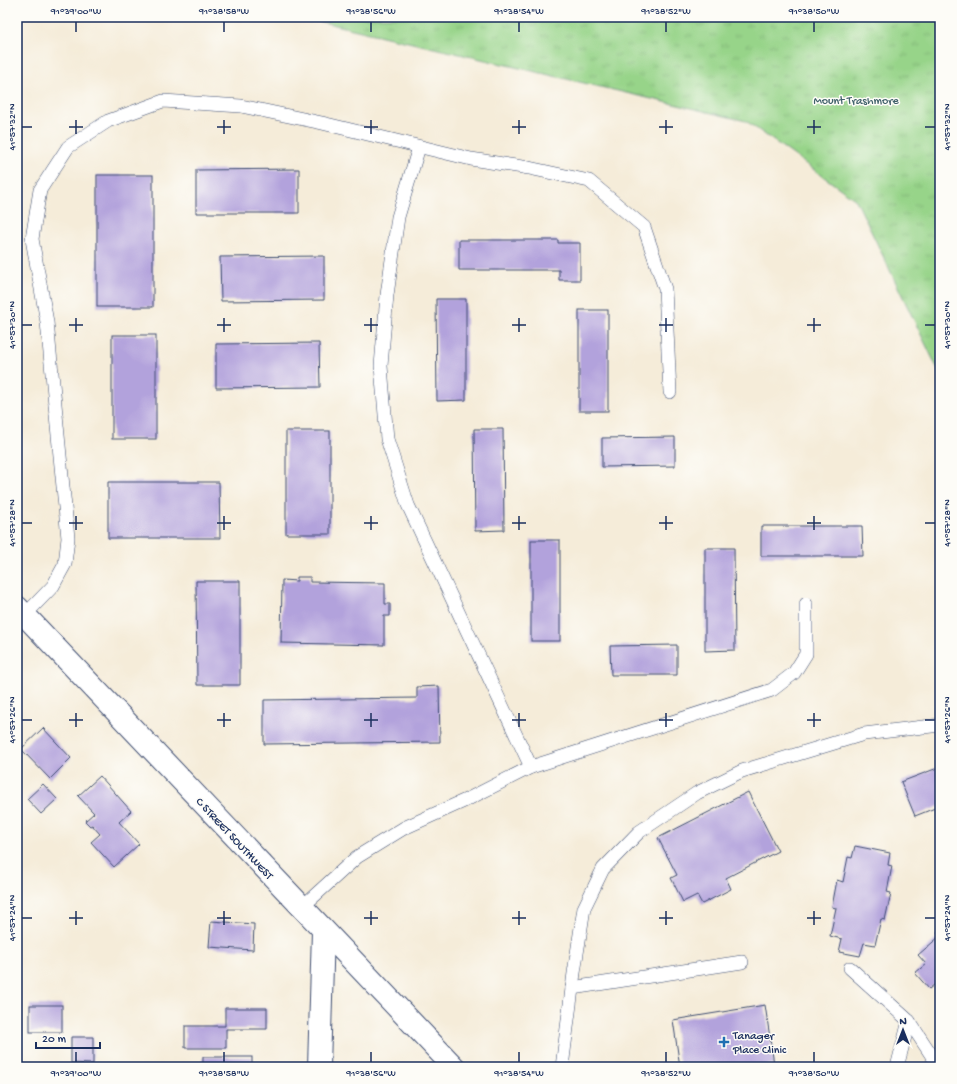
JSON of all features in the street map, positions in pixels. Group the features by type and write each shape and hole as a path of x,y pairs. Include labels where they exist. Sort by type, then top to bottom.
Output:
{"main road":[{"name":"C STREET SOUTHWEST","path":"21,611 301,908 454,1067"},
{"path":"319,1067 323,931"}],"lane":[{"path":"21,611 53,586 65,564 67,544 67,530 47,322 32,240 40,190 68,147 108,121 162,102 241,106 322,123 472,159 529,168 589,182 644,227 665,288 670,392"},
{"path":"419,147 398,217 387,295 381,366 387,439 408,506 531,767"},
{"path":"301,908 357,857 404,828 466,800 531,767 772,690 794,673 806,654 806,604"},
{"path":"562,1067 584,908 603,868 639,832 697,793 742,772 864,734 940,725"},
{"path":"572,988 742,962"},
{"path":"850,968 909,1021 937,1066"},
{"path":"897,1067 909,1021"}],"green space":[{"name":"Mount Trashmore","path":"301,17 940,17 940,374 856,200 746,121"}],"building":[{"path":"299,169 299,213 196,213 196,170"},
{"path":"97,175 153,175 153,307 97,307"},
{"path":"459,240 558,240 558,243 580,243 580,280 559,280 559,270 459,270"},
{"path":"324,256 324,300 221,301 220,257"},
{"path":"436,299 466,299 466,400 437,401"},
{"path":"579,310 608,310 608,411 579,411"},
{"path":"112,335 156,335 156,439 112,439"},
{"path":"319,343 320,387 216,388 216,344"},
{"path":"474,429 503,429 504,530 475,531"},
{"path":"286,431 330,431 330,534 286,534"},
{"path":"675,437 675,466 602,467 602,438"},
{"path":"108,482 219,482 220,538 108,538"},
{"path":"761,526 862,526 863,556 761,556"},
{"path":"531,540 560,540 560,641 531,641"},
{"path":"705,548 734,548 735,650 705,651"},
{"path":"297,577 310,577 310,582 385,583 385,604 390,604 390,616 384,616 384,645 281,643 282,580 297,581"},
{"path":"196,581 240,581 240,685 197,685"},
{"path":"677,645 677,675 611,675 610,646"},
{"path":"439,686 440,742 264,744 264,700 417,698 417,687"},
{"path":"43,728 71,758 50,779 21,749"},
{"path":"940,767 940,806 915,816 901,782"},
{"path":"100,776 131,811 119,822 139,844 114,867 91,842 100,834 92,825 90,826 85,821 94,813 78,796"},
{"path":"43,784 57,799 41,814 27,799"},
{"path":"748,792 778,851 726,878 731,889 702,904 697,895 683,902 671,878 677,875 658,838"},
{"path":"855,846 890,853 888,865 892,866 887,892 891,893 885,920 881,919 875,945 864,943 860,956 839,952 842,939 830,936 836,908 832,907 837,880 843,882 848,857 852,858"},
{"path":"211,921 254,924 253,950 209,947"},
{"path":"940,936 940,980 929,989 915,973 926,964 918,955"},
{"path":"30,1005 62,1005 62,1032 30,1032"},
{"name":"Tanager Place Clinic","path":"765,1005 774,1064 753,1067 680,1067 673,1020"},
{"path":"225,1008 267,1008 267,1029 226,1029 226,1048 185,1048 185,1026 225,1026"},
{"path":"71,1037 93,1037 93,1064 71,1063"},
{"path":"203,1057 252,1057 252,1067 203,1067"}],"place":[{"name":"Tanager Place Clinic","path":"724,1042"}]}
